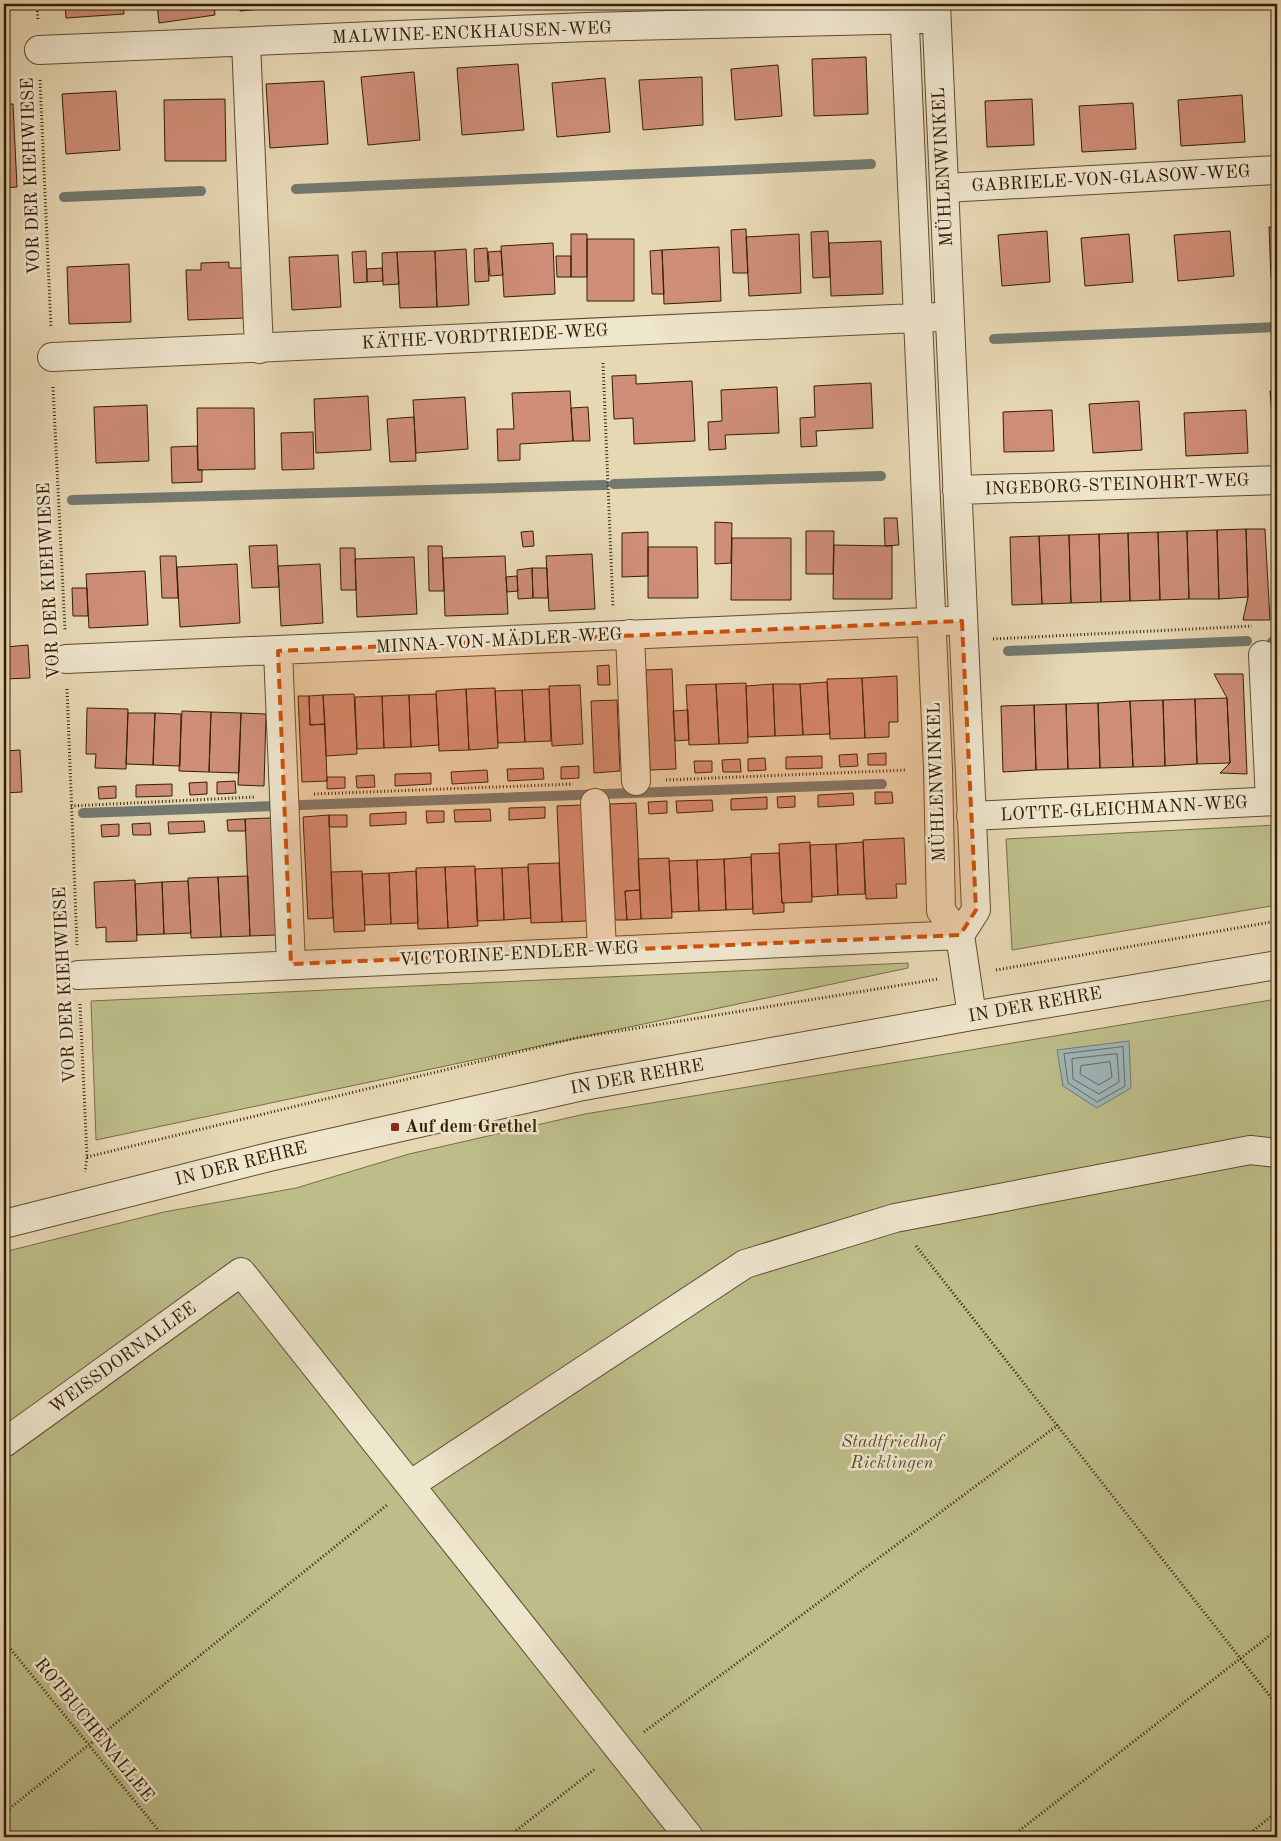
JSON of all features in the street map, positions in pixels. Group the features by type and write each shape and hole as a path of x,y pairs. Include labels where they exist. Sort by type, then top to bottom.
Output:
{"street":[{"name":"MÜHLENWINKEL","path":"936,11 962,631 976,910 960,934 941,911 938,769 905,12 936,11"},
{"name":"MALWINE-ENCKHAUSEN-WEG","path":"39,50 905,12"},
{"path":"246,42 259,348"},
{"name":"GABRIELE-VON-GLASOW-WEG","path":"944,188 1277,170"},
{"path":"919,318 950,316"},
{"name":"KÄTHE-VORDTRIEDE-WEG","path":"52,357 919,318"},
{"name":"INGEBORG-STEINOHRT-WEG","path":"957,490 1277,480"},
{"path":"931,622 962,631"},
{"name":"MINNA-VON-MÄDLER-WEG","path":"66,659 931,622"},
{"path":"622,634 636,781"},
{"path":"278,651 291,964"},
{"path":"1263,655 1274,801"},
{"path":"586,793 602,950"},
{"name":"LOTTE-GLEICHMANN-WEG","path":"971,816 1274,801"},
{"path":"960,934 972,1016"},
{"name":"VICTORINE-ENDLER-WEG","path":"78,975 960,934"},
{"name":"IN DER REHRE","path":"4,1224 273,1156 578,1087 972,1016 1277,965"},
{"path":"690,1837 410,1485 745,1264 894,1218 1250,1150 1277,1153"},
{"name":"WEISSDORNALLEE","path":"4,1444 241,1272 410,1485"}],"path":[{"name":"VOR DER KIEHWIESE","path":"37,4 87,1156 576,1038 966,975"},
{"path":"602,332 622,634"},
{"path":"962,631 1255,626"},
{"path":"636,781 938,769"},
{"path":"71,806 283,796 586,793"},
{"path":"966,975 1277,922"},
{"path":"894,1218 1277,1705"},
{"path":"508,1837 620,1750 1058,1426"},
{"path":"4,1814 410,1485"},
{"path":"1011,1837 1242,1660 1277,1630"},
{"name":"ROTBUCHENALLEE","path":"4,1640 164,1837"},
{"path":"1245,1837 1277,1812"}],"highlighted area":[{"path":"962,621 976,910 960,935 291,964 278,651"}],"green space":[{"path":"1277,825 1277,905 1012,950 1006,839"},
{"path":"908,963 908,968 96,1140 91,1001"},
{"name":"Stadtfriedhof Ricklingen","path":"1277,999 1277,1837 4,1837 4,1252 164,1212 296,1188 409,1154 585,1114"}],"water":[{"path":"1129,1041 1131,1088 1097,1108 1063,1086 1057,1050"}],"building":[{"path":"65,4 123,4 124,14 66,18"},
{"path":"157,4 214,4 215,15 159,23"},
{"path":"239,4 304,4 304,5 240,11"},
{"path":"866,57 868,114 814,116 812,59"},
{"path":"518,64 524,130 462,135 457,68"},
{"path":"778,65 782,116 735,120 731,69"},
{"path":"414,72 420,140 368,145 361,77"},
{"path":"702,77 703,125 643,130 639,80"},
{"path":"605,78 610,132 557,137 552,83"},
{"path":"324,81 328,144 270,148 266,84"},
{"path":"116,91 120,150 66,154 62,94"},
{"path":"1242,95 1245,142 1181,146 1178,100"},
{"path":"225,99 226,161 165,161 164,100"},
{"path":"1032,99 1034,145 987,147 985,101"},
{"path":"1133,103 1136,149 1082,152 1079,106"},
{"path":"4,104 13,104 17,187 4,188"},
{"path":"1269,227 1277,227 1277,278 1271,278"},
{"path":"746,229 748,273 733,273 731,230"},
{"path":"828,231 830,277 813,278 811,232"},
{"path":"1047,231 1050,282 1002,286 998,235"},
{"path":"1230,231 1234,276 1178,281 1174,235"},
{"path":"571,234 587,234 587,277 571,277"},
{"path":"799,234 801,293 749,296 746,237"},
{"path":"1129,234 1133,282 1085,286 1081,238"},
{"path":"587,239 634,239 634,301 587,301"},
{"path":"881,241 883,294 831,296 829,243"},
{"path":"553,243 555,294 504,297 501,246"},
{"path":"719,247 721,301 664,304 662,250"},
{"path":"487,248 489,281 475,282 474,249"},
{"path":"466,249 469,305 437,307 435,251"},
{"path":"662,250 664,294 652,294 650,251"},
{"path":"366,251 367,282 354,283 352,252"},
{"path":"435,251 437,307 400,308 397,252"},
{"path":"501,251 503,275 490,276 488,252"},
{"path":"397,252 399,284 383,285 382,253"},
{"path":"338,255 341,307 292,310 289,257"},
{"path":"556,256 571,256 571,277 557,277"},
{"path":"229,262 229,268 245,268 246,318 188,320 186,270 201,270 201,263"},
{"path":"129,264 131,322 69,324 67,267"},
{"path":"382,268 383,281 367,282 367,269"},
{"path":"636,375 636,384 692,381 695,441 634,444 633,418 614,419 612,376"},
{"path":"871,383 873,428 816,431 817,446 801,447 800,418 815,417 814,386"},
{"path":"777,387 779,433 725,435 726,449 709,450 708,422 722,421 721,390"},
{"path":"570,391 573,441 520,444 520,460 498,461 497,429 514,429 512,393"},
{"path":"1270,391 1277,391 1277,453 1275,453"},
{"path":"368,396 371,450 316,453 314,399"},
{"path":"465,397 468,449 416,453 413,400"},
{"path":"1139,401 1142,450 1093,453 1089,404"},
{"path":"147,405 149,461 96,463 94,407"},
{"path":"588,407 590,441 573,441 571,408"},
{"path":"197,408 254,408 255,469 198,470"},
{"path":"1052,410 1054,451 1004,452 1003,412"},
{"path":"1246,410 1248,453 1186,456 1184,413"},
{"path":"414,417 416,461 390,462 387,419"},
{"path":"313,432 314,469 282,470 281,433"},
{"path":"197,446 198,470 202,470 202,482 172,483 171,447"},
{"path":"884,518 897,518 899,545 885,546"},
{"path":"715,522 732,523 731,563 715,564"},
{"path":"1246,529 1248,597 1219,599 1217,530"},
{"path":"1246,529 1265,529 1270,620 1243,620 1248,597"},
{"path":"1217,530 1219,599 1189,599 1187,531"},
{"path":"533,531 534,546 523,547 521,532"},
{"path":"806,531 834,531 833,574 806,574"},
{"path":"1187,531 1189,599 1160,600 1158,532"},
{"path":"648,532 648,576 622,577 622,533"},
{"path":"1158,532 1160,600 1130,601 1128,533"},
{"path":"1128,533 1130,601 1101,602 1099,534"},
{"path":"1099,534 1101,602 1071,603 1069,535"},
{"path":"1069,535 1071,603 1042,604 1039,536"},
{"path":"1039,536 1042,604 1012,605 1010,537"},
{"path":"732,538 791,538 791,600 731,600"},
{"path":"277,545 279,587 252,588 249,546"},
{"path":"834,545 892,546 892,599 833,599"},
{"path":"428,546 442,546 444,591 429,591"},
{"path":"648,547 697,547 698,598 648,598"},
{"path":"340,548 355,548 356,590 341,590"},
{"path":"592,554 595,609 549,611 546,556"},
{"path":"160,556 176,556 178,598 162,598"},
{"path":"505,556 508,614 445,616 443,558"},
{"path":"414,557 417,614 357,617 355,559"},
{"path":"237,564 240,623 180,627 177,567"},
{"path":"320,564 323,623 281,626 278,566"},
{"path":"532,568 533,598 518,599 517,570"},
{"path":"532,568 547,568 548,598 533,598"},
{"path":"145,571 148,625 89,628 86,574"},
{"path":"517,576 518,591 507,592 506,577"},
{"path":"72,588 87,588 88,616 73,616"},
{"path":"4,610 6,647 28,645 30,678 4,679"},
{"path":"609,665 610,685 598,685 597,666"},
{"path":"672,669 676,769 650,770 646,670"},
{"path":"1214,674 1243,674 1247,774 1220,773 1230,763 1227,698"},
{"path":"897,676 898,722 889,722 889,737 865,738 862,678"},
{"path":"862,678 865,738 830,739 827,679"},
{"path":"827,682 830,734 803,735 800,684"},
{"path":"746,683 748,743 719,744 716,684"},
{"path":"716,684 719,744 689,745 686,685"},
{"path":"773,684 775,736 748,737 746,686"},
{"path":"773,684 800,684 803,735 775,736"},
{"path":"580,685 583,744 552,746 549,686"},
{"path":"495,688 498,748 469,750 466,689"},
{"path":"466,689 469,750 439,751 436,691"},
{"path":"549,689 551,741 525,742 522,690"},
{"path":"522,690 525,742 498,743 495,691"},
{"path":"354,694 357,754 326,756 323,695"},
{"path":"436,694 439,745 411,747 409,695"},
{"path":"323,695 325,724 310,725 309,696"},
{"path":"409,695 411,747 384,748 382,696"},
{"path":"298,696 309,696 310,725 325,724 327,781 302,782"},
{"path":"382,696 384,748 357,749 355,697"},
{"path":"1227,698 1230,763 1197,764 1195,699"},
{"path":"1195,699 1197,764 1165,766 1163,700"},
{"path":"617,700 620,771 594,773 591,701"},
{"path":"1163,700 1165,766 1133,767 1130,701"},
{"path":"1130,701 1133,767 1100,768 1098,703"},
{"path":"1098,703 1100,768 1068,769 1066,704"},
{"path":"1066,704 1068,769 1036,770 1034,705"},
{"path":"1034,705 1036,770 1003,772 1001,706"},
{"path":"87,708 128,709 126,769 95,768 96,754 86,754"},
{"path":"688,710 689,740 675,741 673,711"},
{"path":"182,711 211,712 209,772 179,771"},
{"path":"211,712 241,713 239,773 209,772"},
{"path":"128,713 155,713 153,765 126,764"},
{"path":"155,713 181,714 180,766 153,765"},
{"path":"241,713 266,714 264,786 238,785"},
{"path":"20,750 22,792 4,793 4,751"},
{"path":"886,753 886,765 868,765 868,754"},
{"path":"857,754 858,766 840,767 839,755"},
{"path":"822,756 822,768 786,769 786,757"},
{"path":"765,758 766,770 748,771 748,759"},
{"path":"740,759 741,772 723,772 722,760"},
{"path":"694,761 712,761 712,772 695,773"},
{"path":"579,766 579,778 561,779 561,767"},
{"path":"543,768 544,779 508,781 507,769"},
{"path":"487,770 488,782 452,784 451,772"},
{"path":"431,773 431,784 395,786 395,774"},
{"path":"374,775 375,787 357,788 356,776"},
{"path":"327,777 345,777 345,788 327,789"},
{"path":"235,781 236,793 217,794 217,782"},
{"path":"207,782 207,794 190,795 189,783"},
{"path":"172,784 172,796 136,797 136,785"},
{"path":"116,786 116,798 99,799 98,787"},
{"path":"875,792 892,792 893,803 875,804"},
{"path":"853,793 854,805 818,807 818,795"},
{"path":"795,796 795,807 778,808 777,797"},
{"path":"767,797 767,809 731,810 731,799"},
{"path":"712,800 713,811 677,813 676,801"},
{"path":"667,801 667,813 649,814 648,802"},
{"path":"636,803 640,890 625,891 627,920 615,920 610,804"},
{"path":"582,805 587,921 562,922 557,806"},
{"path":"545,807 545,818 509,820 509,808"},
{"path":"490,809 491,821 455,822 454,810"},
{"path":"426,811 444,811 444,822 427,823"},
{"path":"406,812 406,824 370,826 370,814"},
{"path":"329,815 347,815 347,827 329,827"},
{"path":"329,815 333,918 308,919 303,817"},
{"path":"271,818 276,935 250,936 245,819"},
{"path":"245,819 246,831 228,831 227,820"},
{"path":"204,821 205,832 169,834 168,822"},
{"path":"150,823 151,835 133,835 132,824"},
{"path":"119,824 119,836 102,837 101,825"},
{"path":"904,838 906,884 896,884 897,898 866,899 863,840"},
{"path":"810,842 812,902 782,903 779,844"},
{"path":"863,842 865,894 838,895 836,844"},
{"path":"836,844 838,895 812,897 810,845"},
{"path":"779,853 784,912 753,914 751,854"},
{"path":"751,857 753,909 726,910 724,859"},
{"path":"669,858 672,918 641,919 638,859"},
{"path":"724,859 726,910 699,911 697,860"},
{"path":"697,860 699,911 672,912 669,861"},
{"path":"559,863 562,922 531,923 528,864"},
{"path":"475,866 478,926 448,928 445,867"},
{"path":"445,867 448,928 418,929 416,868"},
{"path":"528,867 531,918 504,920 502,868"},
{"path":"502,868 504,920 477,921 475,869"},
{"path":"362,871 365,931 334,932 331,872"},
{"path":"416,871 418,923 391,924 389,873"},
{"path":"389,873 391,924 365,925 362,874"},
{"path":"248,876 250,936 221,937 218,877"},
{"path":"218,877 221,937 191,938 188,878"},
{"path":"135,880 137,941 106,942 106,927 96,928 94,882"},
{"path":"188,881 191,933 164,934 162,882"},
{"path":"162,882 164,934 137,935 135,884"},
{"path":"640,890 641,919 627,920 625,891"}],"waterway":[{"path":"296,189 871,164"},
{"path":"64,197 201,191"},
{"path":"994,339 1277,327"},
{"path":"614,484 881,476"},
{"path":"72,500 604,485"},
{"path":"1008,651 1247,641"},
{"path":"1272,642 1277,642"},
{"path":"83,813 882,784"}],"place":[{"name":"Auf dem Grethel","path":"395,1127"}]}
